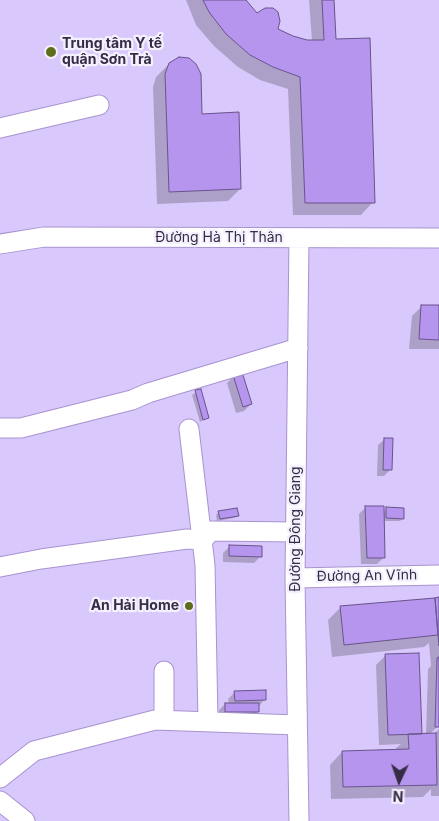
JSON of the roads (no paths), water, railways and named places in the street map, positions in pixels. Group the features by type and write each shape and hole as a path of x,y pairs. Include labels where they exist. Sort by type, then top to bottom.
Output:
{"street":[{"path":"0,128 99,105"},
{"name":"Đường Hà Thị Thân","path":"0,244 44,237 439,238"},
{"name":"Đường Đông Giang","path":"299,238 295,578 299,821"},
{"path":"0,428 21,428 45,423 132,400 148,393 298,348"},
{"path":"189,429 205,566 208,722"},
{"path":"203,540 211,531 296,532"},
{"path":"0,567 41,559 188,539 203,540"},
{"name":"Đường An Vĩnh","path":"295,578 439,575"},
{"path":"164,671 164,720"},
{"path":"0,778 34,751 155,720 297,725"},
{"path":"0,801 24,821"}],"place":[{"name":"Trung tâm Y tế quận Sơn Trà","path":"51,52"},
{"name":"An Hải Home","path":"189,606"}]}
